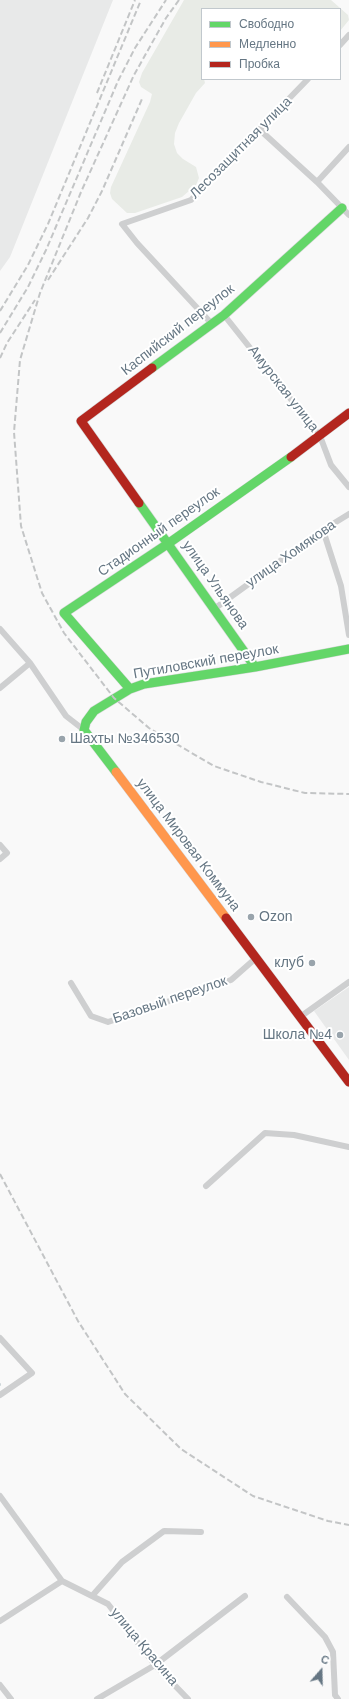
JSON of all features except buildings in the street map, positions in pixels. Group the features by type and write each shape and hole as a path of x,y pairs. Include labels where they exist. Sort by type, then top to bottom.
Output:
{"street":[{"path":"341,44 349,35"},
{"name":"Лесозащитная улица","path":"212,324 137,243 122,224 191,200 307,80"},
{"path":"260,130 317,182 349,215"},
{"path":"317,182 349,148"},
{"name":"Каспийский переулок","path":"82,421 224,316 342,208"},
{"name":"Амурская улица","path":"224,316 320,436 331,465 349,486"},
{"name":"Стадионный переулок","path":"130,690 64,613 169,543 320,436 349,413"},
{"name":"улица Ульянова","path":"82,421 255,667"},
{"name":"улица Хомякова","path":"214,609 323,530 349,514"},
{"path":"323,530 341,586 349,635"},
{"name":"улица Мировая Коммуна","path":"0,629 30,663 66,716 84,730 347,1076"},
{"name":"Путиловский переулок","path":"84,730 86,722 94,711 130,690 144,684 255,667 349,649"},
{"path":"0,688 30,663"},
{"path":"0,845 7,853 0,859"},
{"name":"Базовый переулок","path":"71,983 90,1016 108,1022 231,980 256,958"},
{"path":"300,1016 349,982"},
{"path":"206,1186 265,1133 294,1135 349,1147"},
{"path":"0,1338 32,1373 0,1395"},
{"name":"улица Красина","path":"0,1496 62,1581 108,1604 155,1665 188,1699"},
{"path":"92,1596 122,1562 164,1531 201,1532"},
{"path":"0,1621 62,1581"},
{"path":"97,1699 155,1665 245,1596"},
{"path":"287,1597 324,1638 333,1652 335,1695 338,1699"},
{"path":"0,1685 11,1699"}],"shaded area":[{"path":"0,0 113,0 10,257 0,271"},
{"path":"184,0 331,0 340,8 201,8 201,80 204,80 205,83 196,93 179,123 175,133 174,144 177,153 183,159 196,167 199,178 196,185 182,197 135,213 127,213 112,199 110,193 111,187 150,102 152,94 141,87 139,82 142,73"},
{"path":"341,9 348,15 349,20 341,30"},
{"name":"Школа №4","path":"349,987 349,1060 314,1011"}],"railway":[{"path":"97,93 135,0"},
{"path":"0,311 28,265 48,224 141,0"},
{"path":"0,333 28,287 46,250 118,81 135,48 166,0"},
{"path":"179,0 166,18 134,75 81,192 40,293 20,360 14,432 21,526 42,593 64,633 114,698 149,728 214,766 261,782 305,793 349,794"},
{"path":"48,280 88,218 102,191 142,99"},
{"path":"0,358 7,343 35,300"},
{"path":"0,1174 78,1321 125,1394 181,1449 253,1496 328,1521 349,1525"}],"traffic: fast":[{"path":"152,368 224,315 342,208"},
{"path":"130,689 64,613 169,543 291,457"},
{"path":"139,503 255,667"},
{"path":"116,772 84,730 86,722 94,711 130,689 144,684 255,667 349,649"}],"traffic: slow":[{"path":"116,772 226,918"}],"traffic: jam":[{"path":"139,503 81,421 152,368"},
{"path":"291,457 349,413"},
{"path":"226,918 349,1082"}],"place":[{"name":"Шахты №346530","path":"62,739"},
{"name":"Ozon","path":"251,917"},
{"name":"клуб","path":"312,963"},
{"name":"Школа №4","path":"340,1035"}]}
